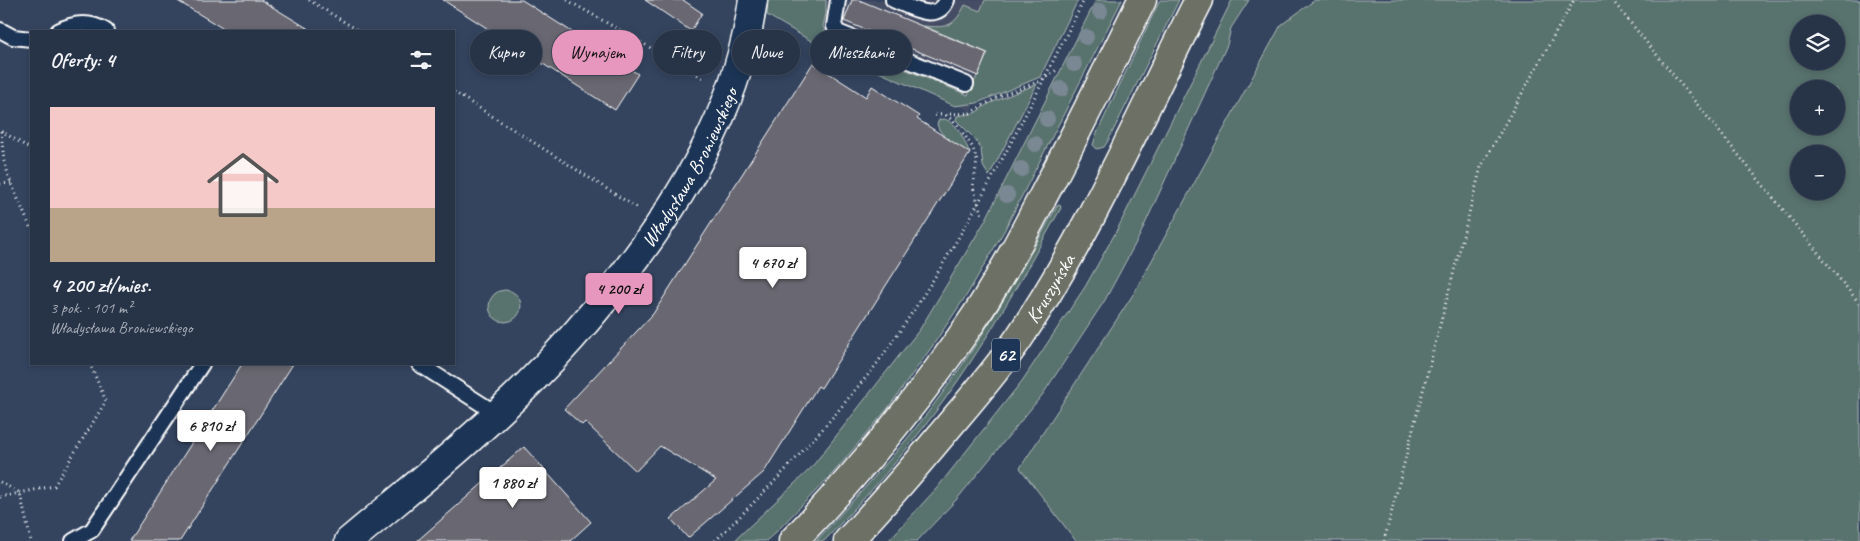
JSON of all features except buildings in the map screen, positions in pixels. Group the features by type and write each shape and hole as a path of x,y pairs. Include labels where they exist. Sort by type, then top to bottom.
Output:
{"main road":[{"name":"62","path":"793,541 844,488 898,422 966,329 1028,226 1142,0"},
{"name":"Kruszyńska","path":"848,541 935,444 1018,338 1086,224 1198,0"}],"street":[{"name":"Władysława Broniewskiego","path":"349,541 497,414 542,370 579,330 662,224 715,131 730,94 745,46 753,0"}],"lane":[{"path":"838,0 834,26 838,32 966,84"},
{"path":"893,0 926,14 938,12 945,6 947,0"},
{"path":"60,30 80,23 94,25 104,30"},
{"path":"0,30 14,37 30,39"},
{"path":"73,541 92,530 201,365"},
{"path":"420,365 497,414"}],"path":[{"path":"310,0 356,30"},
{"path":"567,0 730,94"},
{"path":"715,541 763,494 820,433 877,364 923,297 978,205 1084,0"},
{"path":"1384,541 1482,166 1574,0"},
{"path":"1612,0 1860,304"},
{"path":"935,115 970,113 998,97 1044,78 1057,70"},
{"path":"455,93 662,224"},
{"path":"946,115 957,124 973,148 977,160 973,187 982,215"},
{"path":"30,148 1,131 4,161 30,227"},
{"path":"0,184 12,183"},
{"path":"0,498 54,486 106,401 90,365"},
{"path":"0,482 20,493 31,541"}],"shaded area":[{"path":"790,0 1016,0 971,111 892,75 912,75 912,30 811,30 791,16"}],"green space":[{"path":"768,0 826,0 826,14 823,26 825,30 810,30 810,40 800,34 800,30 792,30 767,15"},
{"path":"985,0 1078,0 1040,77 977,103 955,106 885,75 912,75 912,72 968,95 988,53 924,26 939,27 953,22 965,5 980,11"},
{"path":"1096,0 1122,0 1004,231 968,293 888,408 834,472 766,541 734,541 811,468 920,329 985,221"},
{"path":"1160,0 1179,0 1108,141 1104,147 1097,149 1093,145 1096,135"},
{"path":"1232,0 1249,0 1231,28 1227,45 1140,235 1105,300 1043,394 957,499 917,541 888,541 937,488 1022,381 1085,287 1117,230"},
{"path":"1315,0 1860,0 1860,541 1076,541 1020,468 1134,293 1281,25"},
{"path":"1037,84 989,176 983,166 981,149 974,138 956,120 957,116 975,113 988,104"},
{"path":"943,119 957,127 970,153 950,141 942,133 937,124 939,120"},
{"path":"1060,205 1061,208 999,317 943,402 865,497 824,541 816,541 859,495 913,431 944,390 996,313 1057,206"},
{"path":"505,290 511,291 516,295 520,300 520,312 516,317 511,321 505,322 499,321 494,317 490,312 489,306 490,300 494,295 499,291"}]}
